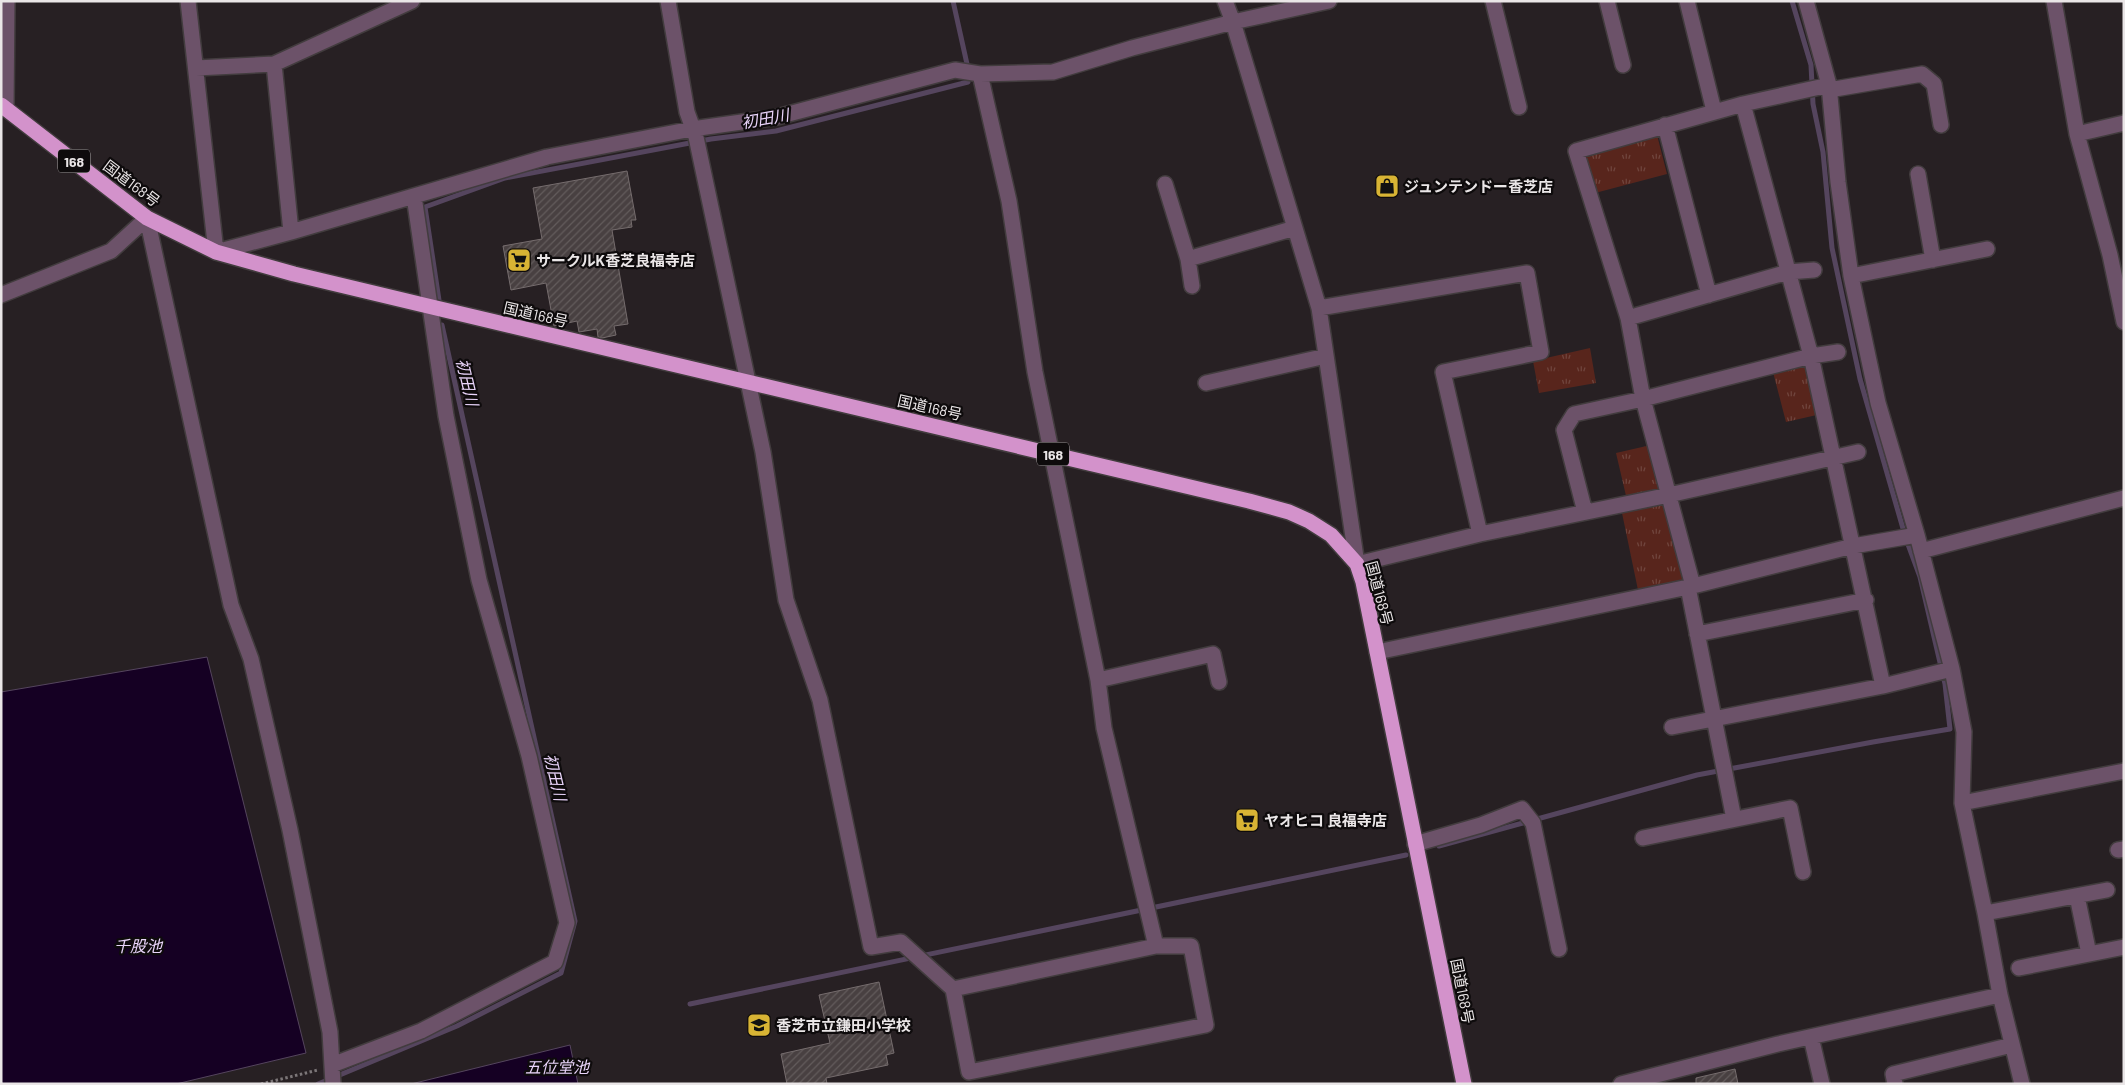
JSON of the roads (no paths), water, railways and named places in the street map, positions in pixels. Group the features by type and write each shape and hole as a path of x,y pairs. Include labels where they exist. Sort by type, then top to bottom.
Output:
{"highway":[{"name":"国道168号","path":"4,107 147,218 216,252 294,274 1249,501 1289,512 1309,521 1331,535 1357,564 1377,652 1464,1084"}],"street":[{"path":"4,107 7,1"},
{"path":"188,1 216,252 547,157 695,138 955,70 980,74 1053,72 1132,48 1233,22 1330,1"},
{"path":"196,68 274,64 412,1"},
{"path":"668,1 687,112 695,138 746,381 763,452 786,600 820,700 872,947 901,942 953,989 969,1072 1206,1024 1191,946 1156,946 953,989"},
{"path":"1225,1 1233,22 1319,308 1357,564 1480,534 1669,495 1858,452"},
{"path":"1493,1 1520,107"},
{"path":"1607,1 1622,65"},
{"path":"1687,1 1714,112"},
{"path":"1806,1 1829,87 1838,182 1851,276 1878,403 1917,535 1952,669 1964,732 1962,804 2000,995 2022,1084"},
{"path":"2054,1 2077,134 2110,255 2124,322"},
{"path":"274,64 291,232"},
{"path":"980,74 1009,201 1035,372 1098,680 1104,728 1156,946"},
{"path":"1734,819 1697,634 1690,586 1669,495 1643,399 1628,318 1576,151 1743,104 1829,87 1922,74 1934,84 1941,125"},
{"path":"1743,104 1811,356 1866,600 1883,686"},
{"path":"2077,134 2124,123"},
{"path":"1665,125 1709,295"},
{"path":"1918,174 1933,260"},
{"path":"1165,184 1188,259 1192,286"},
{"path":"147,218 231,605 252,659 290,830 330,1032 333,1073 422,1031 555,962 567,924 529,756 480,580 446,416 432,307 414,196"},
{"path":"1,295 112,251 147,218"},
{"path":"1188,259 1295,228"},
{"path":"1851,276 1987,250"},
{"path":"1628,318 1788,272 1814,270"},
{"path":"1319,308 1527,273 1541,352 1443,372 1480,534"},
{"path":"1585,512 1564,430 1574,414 1643,399 1811,356 1838,352"},
{"path":"1206,383 1326,356"},
{"path":"1921,551 2124,498"},
{"path":"1377,652 1690,586 1853,546 1917,535"},
{"path":"1697,634 1866,600"},
{"path":"1098,680 1213,654 1219,682"},
{"path":"1672,727 1883,686 1952,669"},
{"path":"1962,804 2124,771"},
{"path":"1644,838 1790,808 1803,872"},
{"path":"1415,844 1481,825 1522,809 1530,819 1558,949"},
{"path":"1985,913 2108,890"},
{"path":"2077,896 2089,954"},
{"path":"2019,968 2124,947"},
{"path":"1621,1084 1811,1037 2000,995"},
{"path":"1811,1037 1822,1084"},
{"path":"1895,1084 1893,1074 2012,1045"}],"water":[{"name":"千股池","path":"207,657 306,1053 176,1084 4,1084 1,1082 1,692"},
{"name":"五位堂池","path":"570,1045 578,1084 411,1084"}],"waterway":[{"name":"初田川","path":"953,1 967,64"},
{"path":"1439,846 1697,775 1950,729 1945,684 1920,577 1906,539 1860,379 1832,248 1823,152 1813,104 1811,65 1792,1"},
{"name":"初田川","path":"439,300 425,207 505,178 711,139 776,131 968,82"},
{"name":"初田川","path":"318,1084 457,1026 561,973 575,921 442,325"},
{"path":"690,1004 1406,855"}],"place":[{"name":"ジュンテンドー香芝店","path":"1387,186"},
{"name":"サークルK香芝良福寺店","path":"519,260"},
{"name":"ヤオヒコ 良福寺店","path":"1247,820"},
{"name":"香芝市立鎌田小学校","path":"759,1025"}]}
